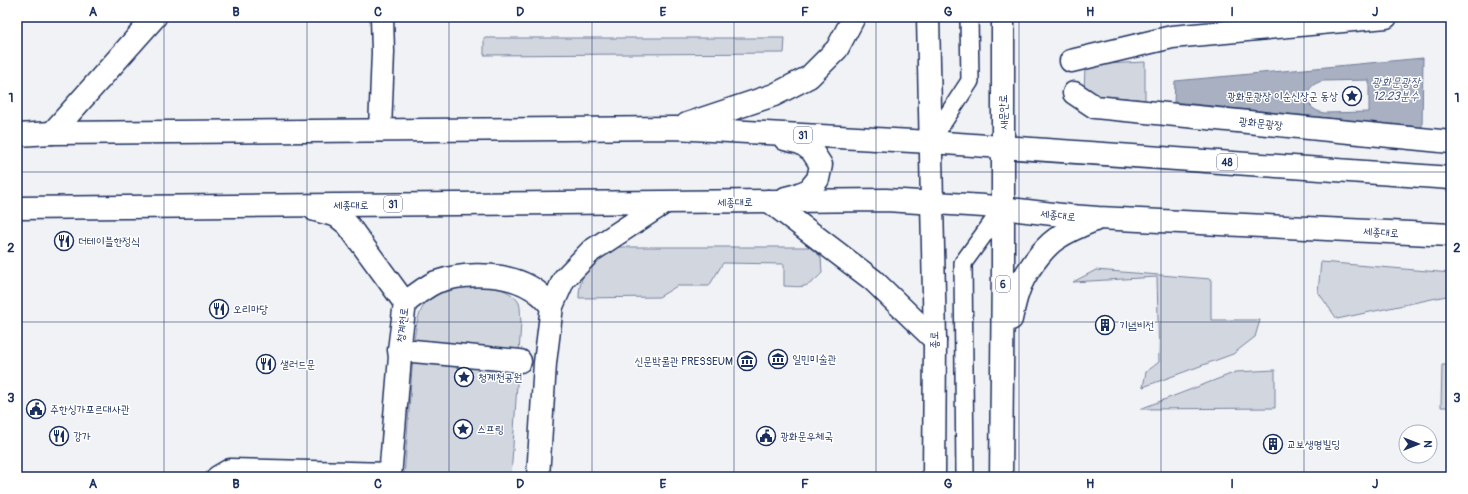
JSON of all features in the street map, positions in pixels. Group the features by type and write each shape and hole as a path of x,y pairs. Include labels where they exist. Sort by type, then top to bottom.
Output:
{"main road":[{"path":"52,133 155,17"},
{"path":"380,130 383,52 382,17"},
{"path":"675,128 774,95 809,77 837,49 854,17"},
{"path":"928,17 932,202"},
{"name":"새문안로","path":"1003,17 1003,208"},
{"path":"1071,61 1172,37 1386,17"},
{"name":"광화문광장","path":"1074,93 1095,106 1451,142"},
{"path":"675,128 784,139 801,143 812,151 820,165 818,179 809,190 794,196 769,201"},
{"name":"31","path":"17,135 52,133 675,128 1003,147"},
{"name":"48","path":"1003,147 1451,178"},
{"name":"세종대로","path":"17,208 886,200 1003,208 1098,218 1451,235"},
{"path":"769,201 873,280 935,340"},
{"name":"종로","path":"932,202 935,340 934,477"},
{"path":"538,477 546,363 552,306 564,279 591,251 664,203"},
{"name":"청계천로","path":"295,205 337,216 348,225 405,303 399,350 400,357 390,476"},
{"name":"6","path":"1001,477 1003,208"},
{"path":"1002,359 1018,291 1030,268 1055,240 1070,230 1098,218"},
{"path":"405,303 435,283 478,274 523,283 541,294 552,306"},
{"path":"413,351 520,361"},
{"path":"218,477 230,470 390,476"}],"lane":[{"path":"930,142 970,82 969,17"},
{"path":"965,477 963,263 1003,208"}],"shaded area":[{"path":"484,38 785,38 784,53 484,55"},
{"path":"1145,62 1145,100 1084,94 1085,65"},
{"path":"615,247 809,247 821,257 822,273 813,282 805,286 784,286 784,264 723,263 709,286 677,286 659,297 579,298 582,280 589,266"},
{"path":"1321,262 1451,273 1451,295 1337,319 1318,292"},
{"path":"1096,270 1211,279 1211,320 1260,320 1255,337 1233,354 1143,387 1146,372 1159,362 1157,277 1073,282"},
{"name":"청계천공원","path":"469,282 497,288 510,293 520,305 521,322 511,477 404,477 414,342 420,313 427,300 439,291"},
{"path":"1442,365 1451,365 1451,407 1441,407"},
{"path":"1275,370 1275,408 1140,409 1236,372"}],"water":[{"name":"광화문광장 12.23분수","path":"1423,58 1422,128 1174,102 1175,81","holes":["1369,80 1369,112 1324,113 1317,111 1308,102 1308,92 1316,83 1323,81"]}],"place":[{"name":"광화문광장 이순신장군 동상","path":"1352,96"},
{"name":"더테이블한정식","path":"64,241"},
{"name":"오리마당","path":"219,309"},
{"name":"기념비전","path":"1105,325"},
{"name":"일민미술관","path":"778,359"},
{"name":"신문박물관 PRESSEUM","path":"747,361"},
{"name":"샐러드문","path":"266,364"},
{"name":"청계천공원","path":"464,377"},
{"name":"주한싱가포르대사관","path":"36,409"},
{"name":"스프링","path":"463,429"},
{"name":"강가","path":"59,436"},
{"name":"광화문우체국","path":"766,436"},
{"name":"교보생명빌딩","path":"1273,444"}]}
